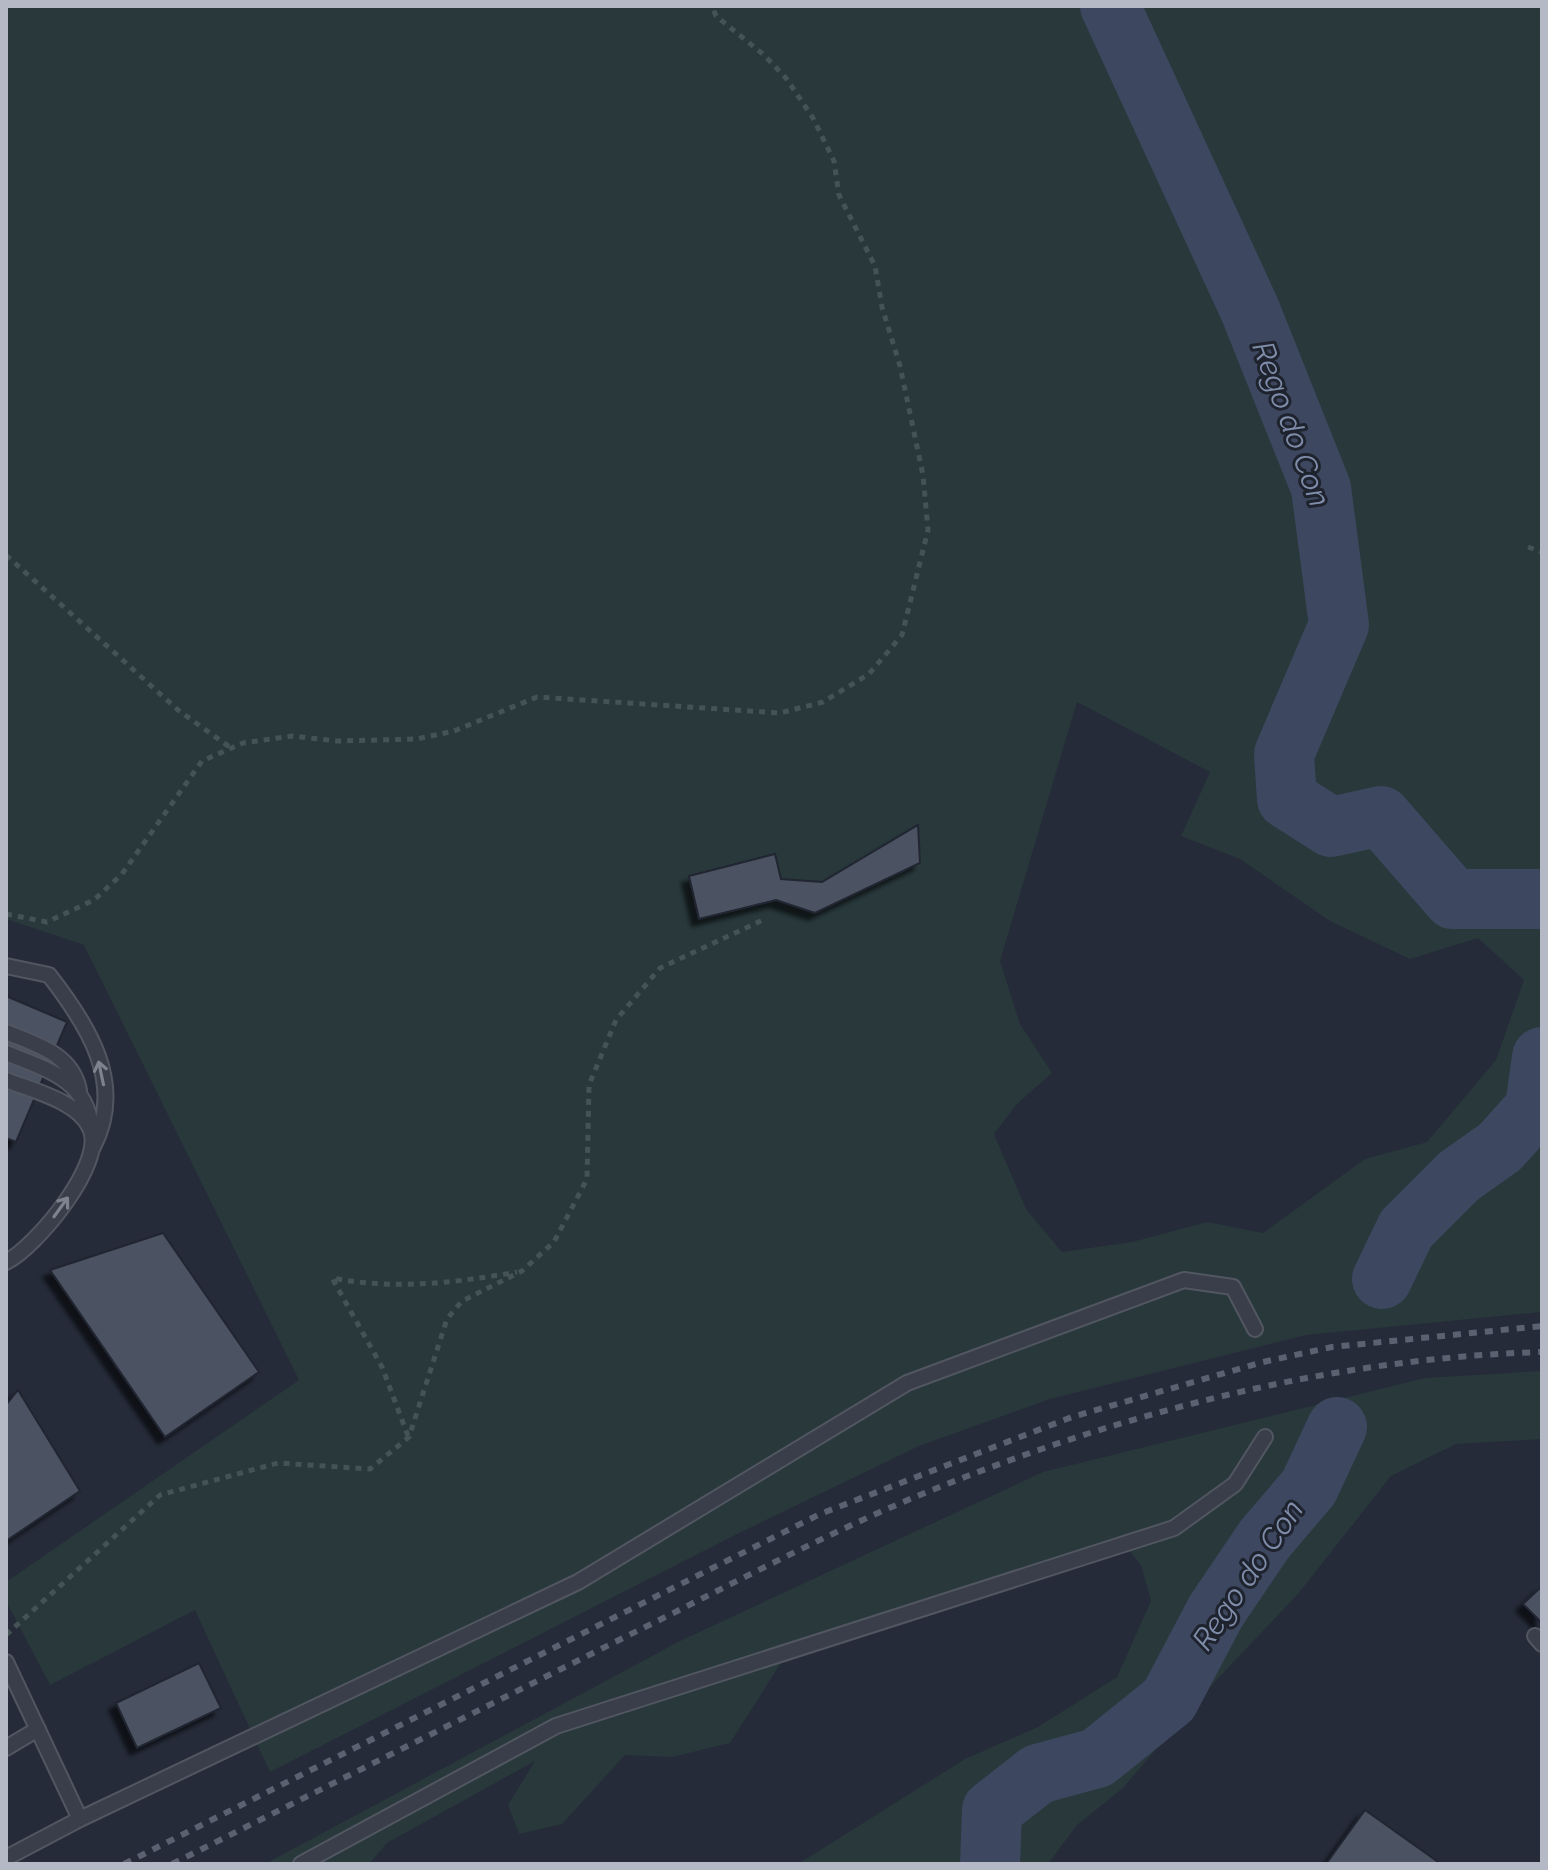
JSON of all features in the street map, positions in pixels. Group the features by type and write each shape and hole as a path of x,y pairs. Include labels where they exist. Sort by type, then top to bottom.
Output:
{"lane":[{"path":"6,966 49,975 94,1040 104,1087 106,1123 76,1187 47,1227 18,1256 6,1262"},
{"path":"6,1032 55,1053 76,1074 79,1090 89,1107 93,1147"},
{"path":"6,1053 47,1070 79,1090"},
{"path":"6,1080 76,1111 91,1128"},
{"path":"6,1858 80,1819 578,1582 907,1383 1184,1280 1233,1287 1255,1329"},
{"path":"301,1864 556,1726 1174,1528 1235,1484 1265,1437"},
{"path":"6,1662 80,1819"},
{"path":"6,1748 38,1729"}],"path":[{"path":"6,914 47,922 94,900 122,874 202,761 243,743 292,736 352,742 417,739 454,731 537,697 780,713 823,702 869,674 902,635 928,530 923,475 875,266 839,195 834,161 813,118 786,78 764,55 716,16 712,6"},
{"path":"1528,547 1542,552"},
{"path":"6,555 178,710 231,748"},
{"path":"6,1635 160,1495 278,1463 370,1469 409,1437 447,1319 462,1301 522,1271 554,1242 587,1179 589,1085 616,1020 660,968 765,919"},
{"path":"409,1437 382,1367 332,1278 366,1285 445,1284 522,1271"}],"shaded area":[{"path":"6,6 1542,6 1542,1312 1306,1335 1050,1399 919,1446 737,1534 270,1772 195,1610 50,1685 6,1601 6,1582 299,1380 84,945 6,919","holes":["1077,702 1210,772 1181,836 1240,859 1330,921 1410,959 1478,938 1524,980 1496,1060 1427,1142 1365,1159 1263,1233 1207,1222 1132,1242 1062,1252 1026,1209 994,1134 1017,1104 1052,1073 1020,1024 1000,961","917,825 920,863 816,913 800,898","775,854 699,918 689,876"]},
{"path":"1542,1371 1542,1439 1456,1444 1391,1476 1298,1594 1205,1692 1123,1788 1077,1825 1048,1864 798,1864 965,1759 1038,1727 1117,1677 1151,1601 1141,1565 1124,1544 788,1652 730,1743 672,1757 625,1755 562,1824 519,1834 508,1805 535,1761 387,1843 369,1864 265,1864 680,1641 1043,1472 1425,1378"}],"building":[{"path":"918,825 920,863 815,913 776,900 699,919 689,876 775,854 781,879 822,882"},
{"path":"6,996 67,1022 16,1142 6,1138"},
{"path":"163,1233 259,1372 165,1437 50,1270"},
{"path":"18,1390 80,1491 6,1541 6,1405"},
{"path":"1542,1586 1542,1623 1523,1604"},
{"path":"199,1663 221,1708 137,1748 116,1703"},
{"path":"1365,1810 1441,1864 1326,1864"}],"waterway":[{"name":"Rego do Con","path":"1110,6 1250,310 1321,488 1339,625 1284,754 1287,799 1331,827 1381,816 1453,899 1542,899"},
{"name":"Rego do Con","path":"1382,1279 1406,1229 1459,1176 1500,1147 1535,1108 1542,1057"},
{"name":"Rego do Con","path":"990,1864 992,1810 1038,1774 1097,1758 1169,1700 1216,1611 1264,1540 1309,1487 1337,1427"}],"railway":[{"path":"124,1864 820,1514 1072,1417 1263,1362 1332,1347 1542,1326"},
{"path":"172,1864 820,1540 898,1504 1010,1460 1158,1413 1310,1377 1464,1356 1542,1352"}]}
